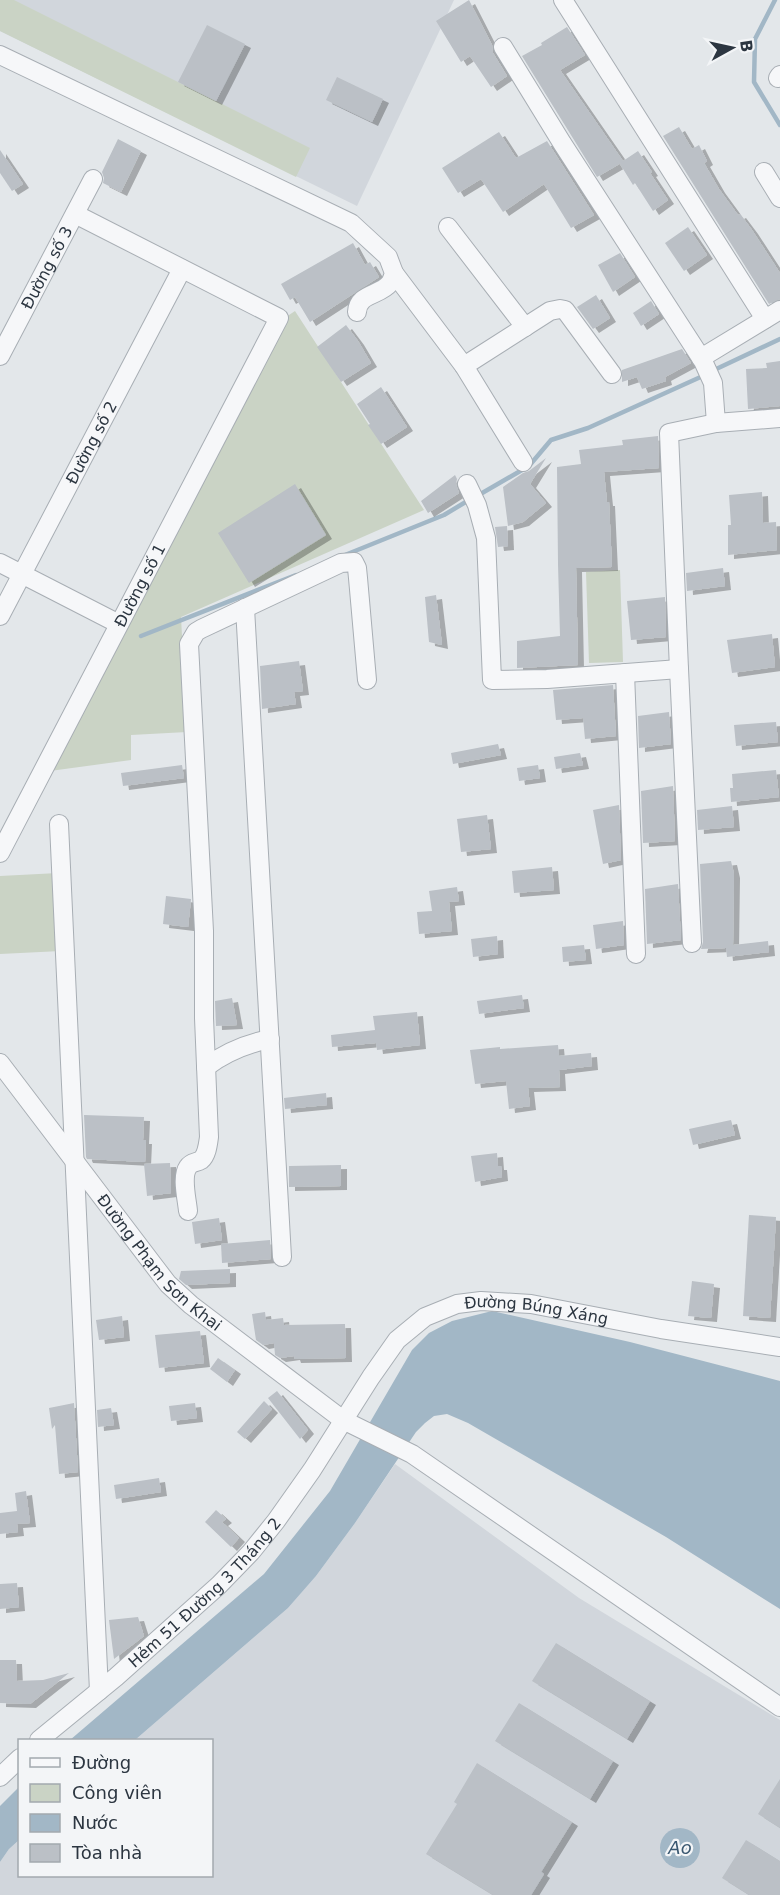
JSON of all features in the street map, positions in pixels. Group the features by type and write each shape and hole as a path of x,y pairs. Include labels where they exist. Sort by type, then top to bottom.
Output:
{"street":[{"path":"571,2 772,315 705,365"},
{"path":"502,47 705,365 713,383 716,423"},
{"path":"0,55 351,223 388,258 394,273 464,366 523,462"},
{"path":"764,172 780,198"},
{"name":"Đường số 3","path":"0,356 93,179"},
{"path":"75,214 182,269"},
{"path":"448,227 525,327"},
{"name":"Đường số 1","path":"0,853 279,318 182,269"},
{"name":"Đường số 2","path":"0,616 182,269"},
{"path":"357,312 357,304 390,284 394,273"},
{"path":"464,366 550,311 560,309 565,310 612,374"},
{"path":"692,943 669,433 716,423 780,418"},
{"path":"467,484 477,505 486,538 492,680 678,669"},
{"path":"188,1210 185,1178 187,1169 190,1164 201,1160 205,1155 209,1137 204,1018 204,931 189,644 196,632 340,563 354,562 357,568 367,680"},
{"path":"0,563 119,624"},
{"path":"245,608 282,1257"},
{"path":"625,673 636,954"},
{"path":"59,824 99,1691"},
{"path":"206,1067 234,1049 252,1042 270,1039"},
{"name":"Đường Phạm Sơn Khai","path":"0,1063 158,1271 181,1297 349,1423 412,1454 780,1707"},
{"name":"Đường Búng Xáng","path":"349,1423 371,1377 397,1340 425,1317 457,1304 481,1301 531,1304 661,1329 780,1347"},
{"name":"Hẻm 51 Đường 3 Tháng 2","path":"40,1739 99,1691 219,1585 251,1552 276,1521 349,1423"},
{"path":"0,1777 18,1760"}],"shaded area":[{"path":"0,0 454,0 357,206 0,31"},
{"path":"395,1464 579,1598 780,1720 780,1895 0,1895 0,1862 18,1841 18,1877 213,1877 213,1739 136,1739 288,1608 316,1576"}],"green space":[{"path":"0,0 14,0 310,148 296,177 0,31"},
{"path":"295,311 424,510 181,617 187,732 131,735 131,760 50,771 286,317"},
{"path":"620,570 623,662 589,663 586,572"},
{"path":"58,873 61,951 0,954 0,876"}],"water":[{"path":"492,1311 630,1342 780,1381 780,1609 666,1537 468,1423 447,1414 434,1416 416,1432 355,1523 316,1576 288,1608 136,1739 71,1739 264,1574 330,1491 412,1350 429,1333 452,1321"},
{"path":"18,1788 18,1841 0,1862 0,1806"},
{"name":"Ao","path":"680,1828 694,1834 700,1848 694,1862 680,1868 666,1862 660,1848 666,1834"}],"building":[{"path":"469,0 492,45 493,53 507,76 491,87 470,56 461,62 436,21"},
{"path":"207,25 245,44 216,101 178,82"},
{"path":"567,27 585,55 560,70 623,161 638,151 652,172 650,173 668,200 653,211 635,183 633,185 621,163 597,177 522,56"},
{"path":"337,77 383,99 372,122 326,100"},
{"path":"679,127 692,149 699,145 707,161 704,163 719,189 752,230 780,273 780,299 769,304 663,136"},
{"path":"499,132 516,158 547,141 594,215 571,228 544,184 503,212 481,179 458,193 442,168"},
{"path":"118,139 141,151 121,192 103,183 102,172"},
{"path":"0,150 23,184 12,191 0,173"},
{"path":"688,227 707,255 684,271 665,243"},
{"path":"353,243 365,265 370,262 379,277 310,322 295,297 290,300 281,284"},
{"path":"620,253 635,277 613,292 598,265"},
{"path":"596,295 610,318 593,329 577,307"},
{"path":"651,301 659,314 641,326 633,313"},
{"path":"346,325 371,363 341,382 317,347"},
{"path":"682,349 691,363 665,377 666,381 642,389 637,377 622,382 622,370"},
{"path":"780,361 780,406 748,409 746,369 767,368 766,363"},
{"path":"381,387 407,427 381,444 357,404"},
{"path":"658,436 659,468 604,472 607,502 609,502 612,567 576,568 578,665 517,668 517,641 560,636 557,467 581,464 579,450 623,445 622,440"},
{"path":"546,458 530,484 546,503 523,522 508,526 503,487"},
{"path":"455,475 459,493 428,513 421,501"},
{"path":"295,484 326,535 249,583 218,533"},
{"path":"762,492 763,523 776,522 777,550 728,555 728,525 731,525 729,495"},
{"path":"507,526 508,546 498,547 495,527"},
{"path":"723,568 725,586 687,591 686,573"},
{"path":"436,595 442,645 429,642 425,597"},
{"path":"665,597 666,637 631,640 627,601"},
{"path":"772,634 775,667 732,673 727,640"},
{"path":"299,661 303,691 294,692 296,704 262,709 260,666"},
{"path":"613,685 616,736 585,739 583,718 556,720 553,690"},
{"path":"669,712 671,744 639,748 638,716"},
{"path":"776,722 778,742 736,746 734,725"},
{"path":"498,744 501,755 453,764 451,753"},
{"path":"580,753 583,765 556,769 554,757"},
{"path":"182,765 184,778 123,786 121,773"},
{"path":"538,765 540,778 519,781 517,768"},
{"path":"776,770 779,797 731,802 732,774"},
{"path":"673,786 675,841 643,843 641,791"},
{"path":"619,805 621,860 603,864 593,810"},
{"path":"732,806 734,827 698,830 697,810"},
{"path":"487,815 491,849 461,852 457,819"},
{"path":"731,861 734,874 733,945 768,941 769,952 727,957 726,948 701,949 703,942 700,864"},
{"path":"552,867 554,890 514,893 512,871"},
{"path":"678,884 681,940 647,944 645,889"},
{"path":"457,887 459,901 449,902 452,931 419,934 417,912 432,911 429,891"},
{"path":"166,896 191,899 188,927 163,924"},
{"path":"623,921 624,945 596,949 593,925"},
{"path":"497,936 498,954 473,957 471,939"},
{"path":"584,945 586,960 563,962 562,947"},
{"path":"522,995 524,1008 479,1014 477,1001"},
{"path":"232,998 237,1025 216,1026 215,1001"},
{"path":"417,1012 420,1045 377,1050 376,1043 332,1047 331,1035 375,1030 373,1016"},
{"path":"558,1045 559,1056 591,1053 592,1066 559,1070 560,1087 528,1088 530,1106 509,1109 506,1081 475,1084 470,1050"},
{"path":"326,1093 327,1105 285,1109 284,1098"},
{"path":"84,1115 144,1117 145,1162 87,1159"},
{"path":"731,1120 735,1135 693,1145 689,1129"},
{"path":"497,1153 502,1177 475,1182 471,1156"},
{"path":"170,1163 171,1193 147,1196 144,1164"},
{"path":"341,1165 341,1186 289,1187 289,1166"},
{"path":"749,1215 776,1217 770,1318 743,1316"},
{"path":"219,1218 222,1240 195,1244 192,1222"},
{"path":"270,1240 271,1259 222,1263 221,1244"},
{"path":"230,1269 230,1283 186,1285 179,1279 181,1271"},
{"path":"692,1281 714,1284 711,1318 688,1316"},
{"path":"265,1312 266,1320 283,1318 284,1325 345,1324 346,1358 295,1359 294,1356 280,1358 275,1355 274,1343 263,1345 256,1340 252,1314"},
{"path":"122,1316 124,1337 99,1340 96,1320"},
{"path":"200,1331 204,1363 159,1368 155,1335"},
{"path":"218,1358 235,1370 227,1382 210,1369"},
{"path":"277,1391 308,1430 300,1439 268,1398"},
{"path":"264,1401 272,1409 245,1439 237,1432"},
{"path":"74,1403 78,1472 59,1474 55,1425 52,1429 49,1408"},
{"path":"195,1403 197,1418 171,1421 169,1406"},
{"path":"111,1408 114,1425 98,1427 97,1410"},
{"path":"159,1478 161,1492 116,1499 114,1485"},
{"path":"26,1491 30,1523 17,1524 18,1532 0,1534 0,1513 17,1511 15,1493"},
{"path":"216,1510 226,1519 222,1522 239,1538 231,1547 205,1522"},
{"path":"17,1583 19,1607 0,1609 0,1584"},
{"path":"138,1617 144,1636 114,1659 109,1620"},
{"path":"556,1643 650,1701 627,1739 532,1681"},
{"path":"0,1660 16,1660 17,1681 43,1680 69,1673 30,1704 0,1703"},
{"path":"519,1703 613,1761 590,1799 495,1741"},
{"path":"477,1763 572,1822 541,1872 544,1874 531,1895 493,1895 426,1854 457,1804 454,1802"},
{"path":"780,1779 780,1828 758,1814"},
{"path":"746,1840 780,1861 780,1895 749,1895 722,1878"}],"waterway":[{"path":"775,0 755,39 754,82 780,125"},
{"path":"712,371 780,339"},
{"path":"477,496 529,466 551,440 588,428 705,375"},
{"path":"345,555 444,515 469,500"},
{"path":"141,636 296,575"}]}
